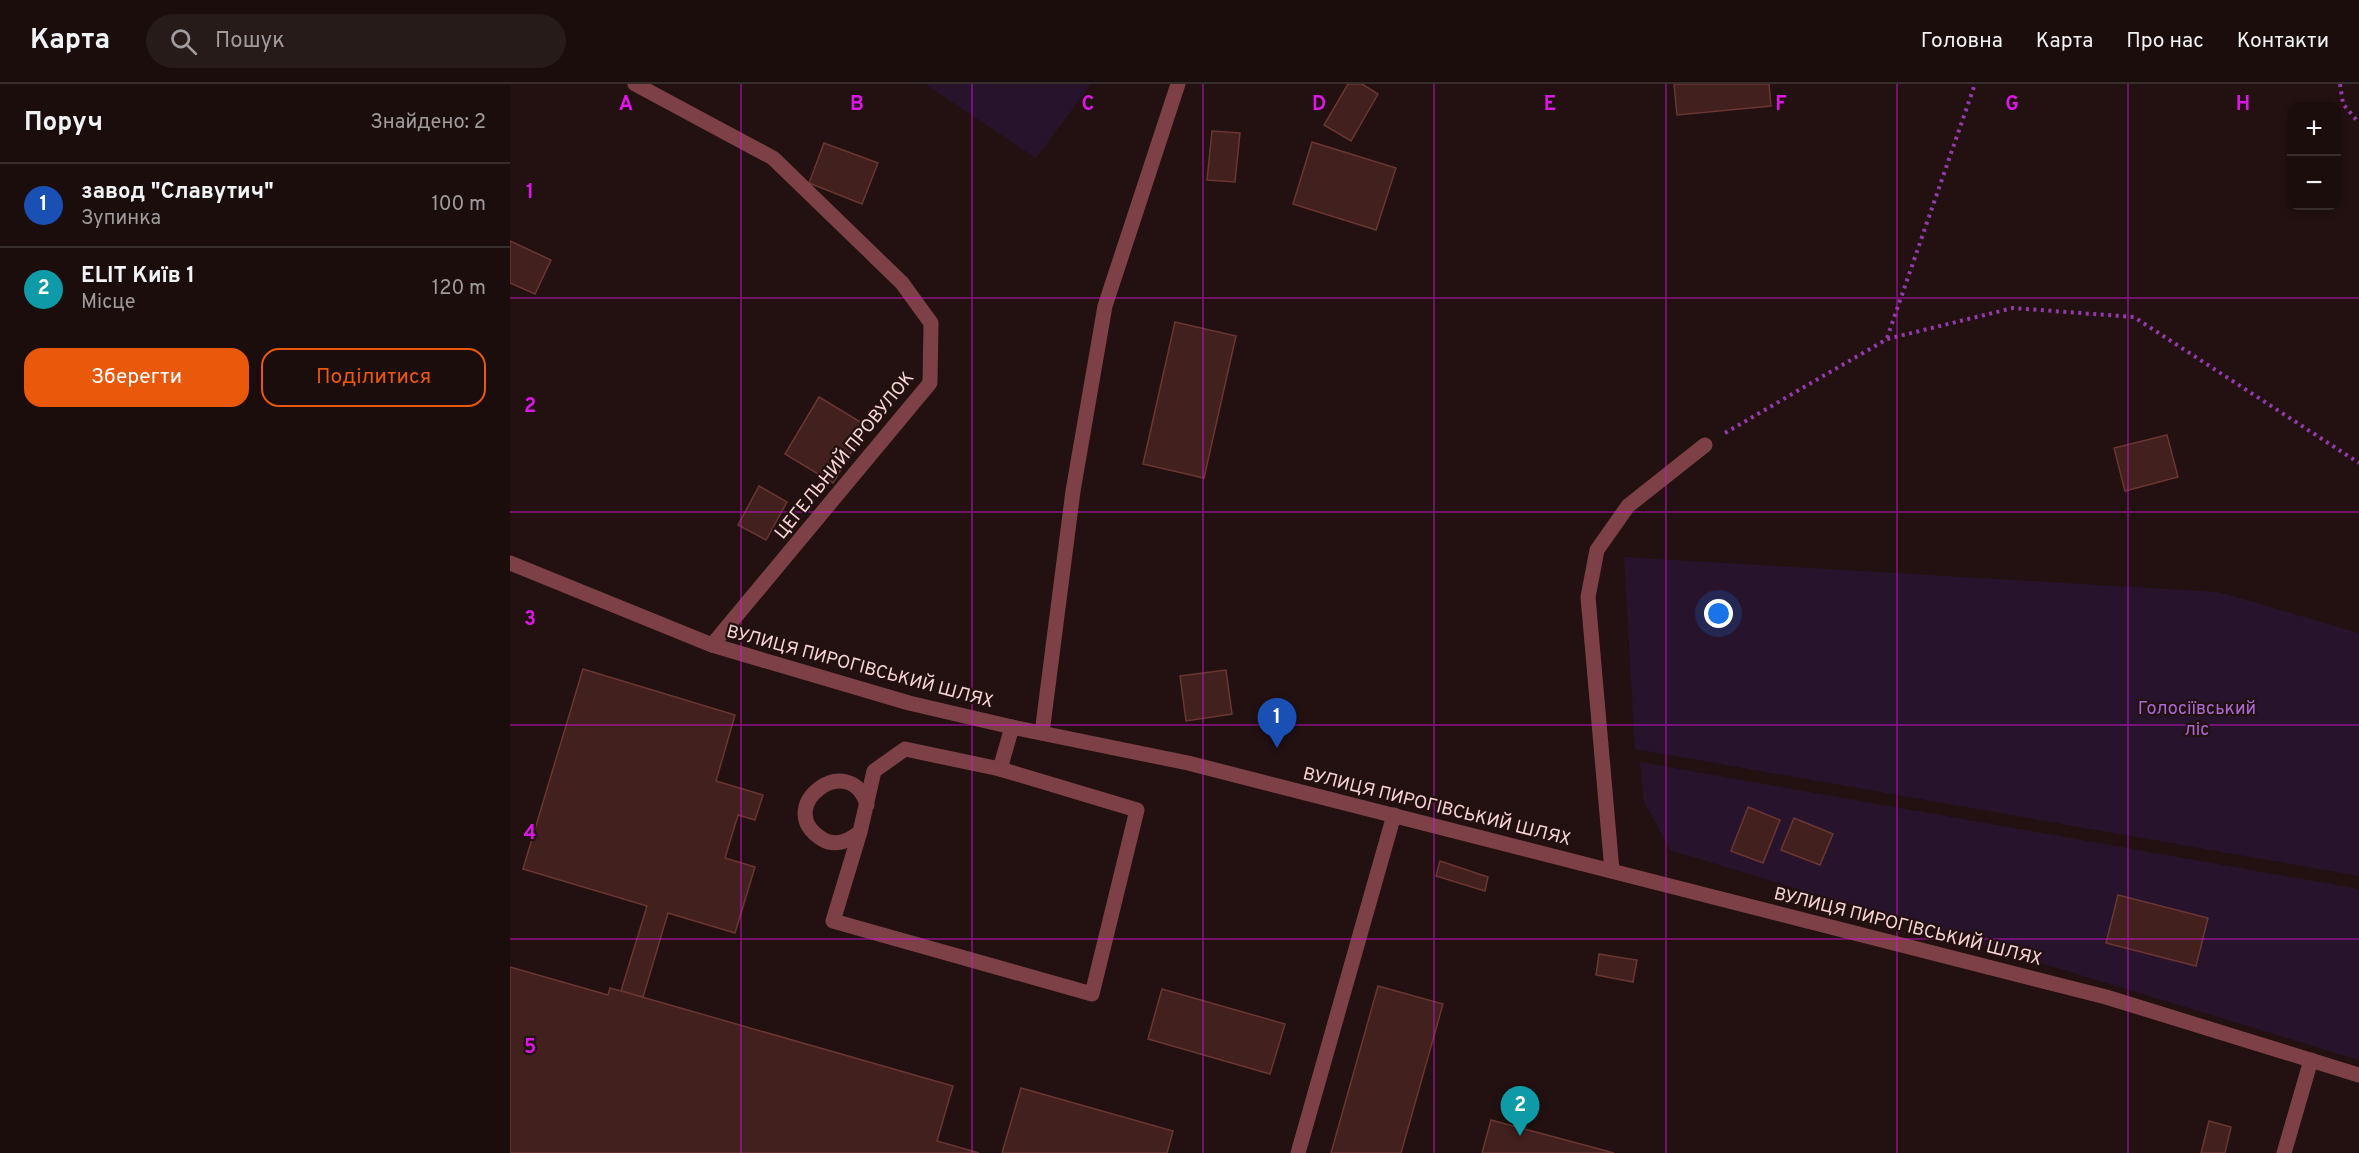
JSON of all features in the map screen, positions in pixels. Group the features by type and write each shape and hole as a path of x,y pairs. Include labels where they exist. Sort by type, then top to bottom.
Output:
{"street":[{"name":"ЦЕГЕЛЬНИЙ ПРОВУЛОК","path":"635,84 773,158 902,283 931,323 930,383 712,645"},
{"path":"1042,733 1073,491 1105,306 1178,84"},
{"path":"1612,871 1588,597 1598,550 1628,506 1705,445"},
{"name":"ВУЛИЦЯ ПИРОГІВСЬКИЙ ШЛЯХ","path":"510,563 712,645 909,703 1012,727 1188,763 2106,997 2359,1075"},
{"path":"1000,769 1012,727"},
{"path":"905,749 1000,769 1137,810 1092,994 834,921 860,832 874,771 905,749"},
{"path":"860,832 850,840 838,843 825,841 814,834 807,823 808,801 814,791 823,784 834,781 845,782 856,787 867,804"},
{"path":"1298,1153 1394,815"},
{"path":"2287,1149 2311,1060"}],"path":[{"path":"1887,339 1975,84"},
{"path":"2340,84 2343,104 2359,123"},
{"path":"1705,445 1887,339 2013,308 2134,316 2359,464"}],"green space":[{"path":"925,84 1091,84 1036,158"},
{"name":"Голосіївський ліс","path":"1624,557 2218,592 2359,633 2359,876 1635,749"},
{"path":"1640,762 2359,889 2359,1060 1670,850 1644,801"}],"building":[{"path":"1348,84 1362,84 1378,94 1351,141 1324,125"},
{"path":"1674,84 1769,84 1771,106 1677,115"},
{"path":"1212,131 1240,133 1235,182 1207,180"},
{"path":"1312,142 1396,168 1376,230 1293,204"},
{"path":"824,143 878,163 862,204 809,183"},
{"path":"510,241 551,260 535,294 510,283"},
{"path":"1175,322 1236,336 1204,478 1143,464"},
{"path":"819,397 867,426 833,483 785,454"},
{"path":"2167,435 2178,477 2125,491 2114,448"},
{"path":"759,486 787,502 766,540 738,525"},
{"path":"583,669 735,715 716,781 763,795 755,820 738,815 725,858 755,867 735,933 668,913 643,997 621,991 647,906 523,869"},
{"path":"1226,670 1232,714 1186,721 1180,676"},
{"path":"1748,807 1780,820 1763,863 1731,851"},
{"path":"1794,818 1833,834 1820,865 1781,850"},
{"path":"1440,861 1488,877 1485,891 1436,876"},
{"path":"2118,895 2208,918 2196,966 2106,943"},
{"path":"1599,954 1637,960 1633,982 1596,975"},
{"path":"510,967 608,995 610,988 953,1086 937,1141 979,1153 510,1153"},
{"path":"1378,986 1443,1004 1401,1153 1331,1153"},
{"path":"1162,989 1285,1024 1270,1074 1148,1039"},
{"path":"1021,1088 1173,1131 1167,1153 1002,1153"},
{"path":"1491,1120 1614,1153 1482,1153"},
{"path":"2209,1121 2231,1127 2225,1153 2201,1153"}],"place":[{"name":"завод \"Славутич\"","path":"1277,748"},
{"name":"ELIT Київ 1","path":"1520,1136"}]}
